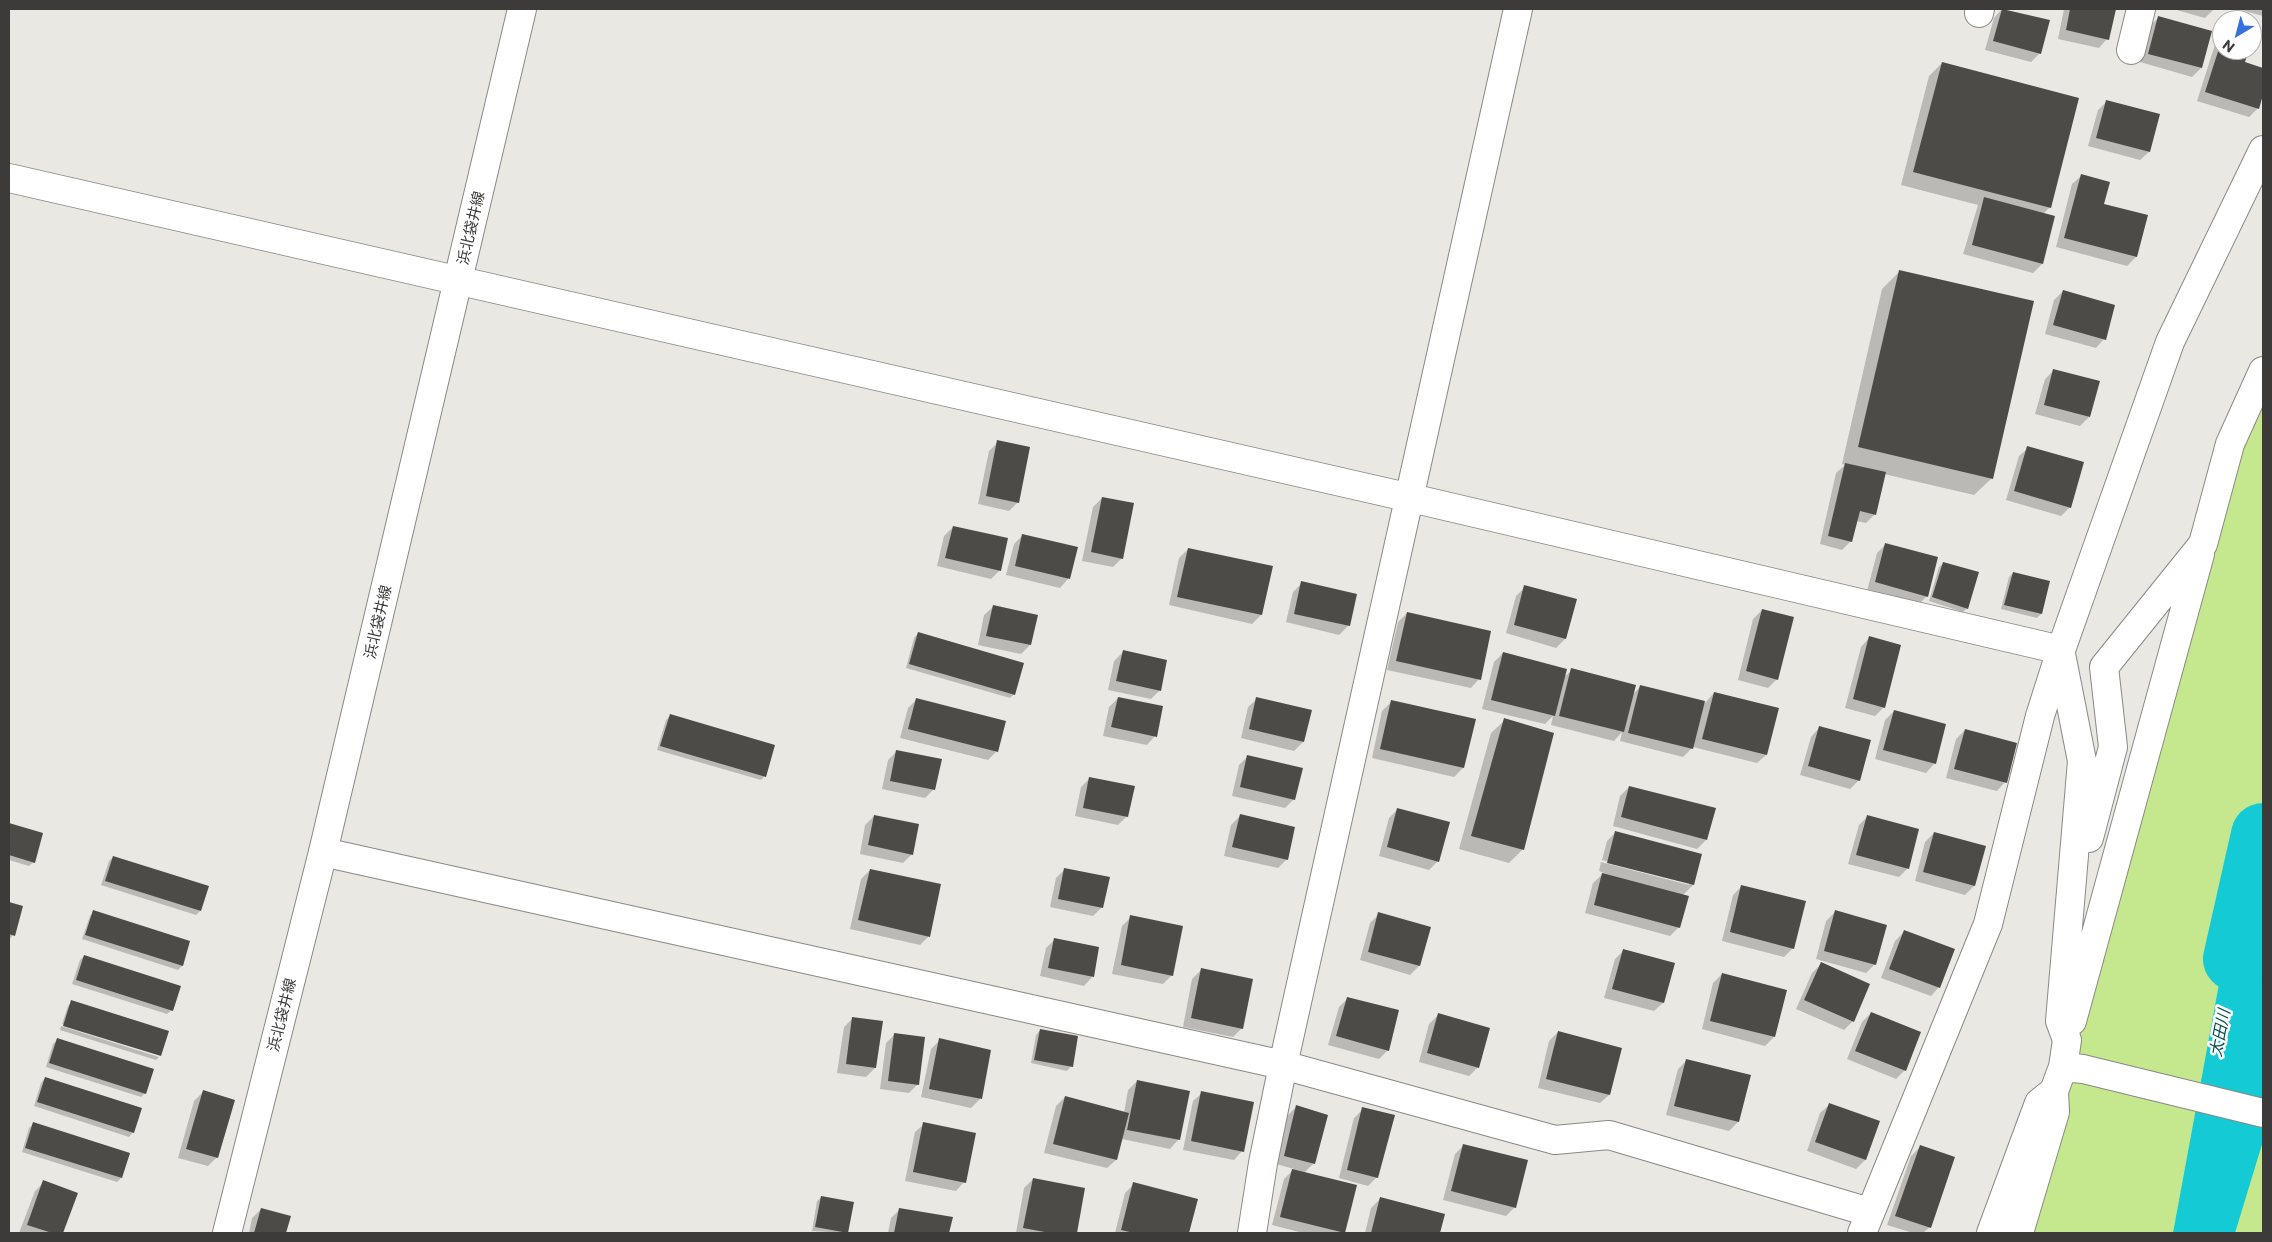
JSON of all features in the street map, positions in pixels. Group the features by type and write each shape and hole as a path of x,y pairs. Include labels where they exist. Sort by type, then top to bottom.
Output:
{"street":[{"name":"浜北袋井線","path":"227,1233 323,852 522,9"},
{"path":"1252,1233 1263,1163 1283,1065 1411,498 1518,9"},
{"path":"2131,50 2141,9"},
{"path":"323,852 1283,1065 1555,1140 1609,1135 1865,1222 1988,924 2040,716 2061,650 2170,342 2263,150"},
{"path":"9,178 1411,498 2061,650"},
{"path":"2019,1233 2067,1076 2067,1040 2230,444 2263,371"},
{"path":"2069,911 2113,747 2104,667 2203,544"},
{"path":"2061,650 2082,761 2060,1021 2067,1040"},
{"path":"2067,1076 2263,1113"},
{"path":"1991,1233 2039,1103 2067,1076"}],"green space":[{"path":"2263,373 2263,1233 2012,1233"}],"water":[{"path":"2263,844 2263,1141 2235,1233 2173,1233 2221,973"}],"building":[{"path":"2002,9 2050,20 2041,54 1993,41"},
{"path":"2070,9 2116,9 2109,40 2066,30"},
{"path":"2158,16 2212,31 2202,68 2148,54"},
{"path":"2215,60 2246,60 2245,62 2263,68 2263,95 2259,109 2205,92"},
{"path":"1942,62 2079,98 2051,208 1913,172"},
{"path":"2106,100 2160,114 2150,152 2096,138"},
{"path":"2081,174 2110,182 2104,204 2148,215 2137,257 2064,238"},
{"path":"1984,197 2055,216 2043,264 1972,245"},
{"path":"1899,270 2034,301 1993,479 1858,447"},
{"path":"2063,290 2115,305 2106,340 2053,325"},
{"path":"2053,369 2100,381 2090,417 2044,405"},
{"path":"997,440 1030,447 1019,503 986,496"},
{"path":"2027,446 2084,462 2071,508 2014,491"},
{"path":"1845,463 1886,472 1876,515 1860,511 1852,542 1828,536"},
{"path":"1102,497 1134,503 1123,559 1091,552"},
{"path":"953,526 1008,538 1001,571 945,558"},
{"path":"1022,534 1078,547 1070,579 1015,566"},
{"path":"1885,543 1938,557 1928,597 1875,582"},
{"path":"1188,548 1273,566 1262,615 1177,597"},
{"path":"1943,562 1979,572 1968,609 1932,597"},
{"path":"2013,572 2050,581 2042,614 2004,605"},
{"path":"1301,581 1357,594 1350,626 1294,614"},
{"path":"1524,585 1577,599 1566,639 1514,625"},
{"path":"993,605 1038,615 1031,645 986,636"},
{"path":"1762,609 1794,617 1778,680 1746,671"},
{"path":"1407,612 1491,631 1481,680 1396,661"},
{"path":"918,632 1024,663 1015,695 909,664"},
{"path":"1869,636 1901,645 1885,708 1853,699"},
{"path":"1123,650 1167,660 1161,691 1116,681"},
{"path":"1503,652 1567,669 1555,716 1491,700"},
{"path":"1571,668 1636,685 1624,732 1559,716"},
{"path":"1640,685 1705,701 1693,749 1628,733"},
{"path":"1714,692 1779,708 1767,755 1702,739"},
{"path":"1118,697 1163,706 1157,737 1111,727"},
{"path":"1256,697 1312,710 1304,742 1249,729"},
{"path":"916,698 1006,721 998,752 908,729"},
{"path":"1391,700 1476,719 1464,768 1380,749"},
{"path":"1894,710 1946,724 1936,764 1883,750"},
{"path":"670,714 775,745 766,777 660,746"},
{"path":"1504,718 1554,733 1524,850 1471,836"},
{"path":"1819,726 1871,740 1860,781 1808,766"},
{"path":"1965,729 2017,743 2007,783 1954,769"},
{"path":"896,750 942,759 935,790 890,781"},
{"path":"1247,755 1303,768 1295,800 1240,787"},
{"path":"1089,777 1135,786 1128,817 1083,808"},
{"path":"1629,786 1716,808 1707,840 1621,817"},
{"path":"1397,808 1450,822 1439,862 1387,847"},
{"path":"1240,814 1295,827 1288,860 1232,847"},
{"path":"874,815 919,824 913,855 868,845"},
{"path":"1867,815 1919,829 1909,869 1856,855"},
{"path":"9,823 43,833 35,863 9,855"},
{"path":"1615,831 1702,854 1694,885 1607,863"},
{"path":"1934,832 1986,846 1975,886 1923,872"},
{"path":"113,856 209,886 201,911 105,881"},
{"path":"1064,868 1110,877 1103,908 1058,899"},
{"path":"870,869 941,884 930,937 858,920"},
{"path":"1602,873 1689,896 1680,928 1594,905"},
{"path":"1741,885 1806,901 1794,949 1730,932"},
{"path":"9,902 23,906 15,936 9,934"},
{"path":"93,910 190,941 183,966 85,935"},
{"path":"1835,910 1887,925 1876,965 1824,951"},
{"path":"1378,912 1431,927 1420,966 1368,952"},
{"path":"1130,915 1183,926 1173,976 1121,965"},
{"path":"1904,930 1955,949 1940,988 1889,969"},
{"path":"1054,938 1099,947 1094,977 1048,968"},
{"path":"1623,949 1675,963 1664,1003 1612,989"},
{"path":"84,955 181,986 173,1011 76,980"},
{"path":"1821,962 1870,984 1854,1022 1804,1000"},
{"path":"1201,968 1253,979 1243,1029 1191,1018"},
{"path":"1722,973 1787,990 1775,1037 1710,1021"},
{"path":"1347,997 1399,1010 1389,1051 1336,1036"},
{"path":"71,1000 169,1031 161,1056 63,1026"},
{"path":"1871,1012 1921,1032 1906,1071 1855,1051"},
{"path":"1438,1013 1490,1028 1479,1068 1427,1053"},
{"path":"852,1017 883,1021 876,1068 846,1064"},
{"path":"1040,1029 1078,1036 1073,1067 1034,1060"},
{"path":"1558,1031 1622,1048 1610,1095 1546,1079"},
{"path":"894,1033 925,1037 919,1085 888,1081"},
{"path":"57,1038 154,1069 146,1094 49,1063"},
{"path":"939,1038 991,1050 982,1099 929,1089"},
{"path":"1686,1059 1751,1075 1739,1122 1674,1106"},
{"path":"45,1077 142,1108 134,1133 37,1102"},
{"path":"1137,1080 1190,1091 1180,1140 1127,1130"},
{"path":"203,1090 235,1100 218,1158 186,1149"},
{"path":"1201,1091 1254,1102 1244,1152 1191,1141"},
{"path":"1065,1096 1129,1113 1117,1160 1053,1144"},
{"path":"1829,1103 1880,1121 1866,1160 1815,1142"},
{"path":"1296,1105 1328,1115 1315,1164 1284,1156"},
{"path":"1362,1107 1395,1115 1378,1178 1347,1170"},
{"path":"33,1122 130,1153 122,1178 25,1148"},
{"path":"923,1122 976,1133 966,1183 913,1172"},
{"path":"1463,1144 1528,1160 1516,1208 1451,1191"},
{"path":"1920,1145 1955,1157 1931,1228 1895,1216"},
{"path":"1292,1169 1357,1185 1345,1233 1280,1217"},
{"path":"1033,1178 1085,1188 1077,1233 1050,1233 1023,1228"},
{"path":"43,1180 78,1193 63,1233 52,1233 27,1225"},
{"path":"1133,1182 1198,1199 1189,1233 1134,1233 1121,1230"},
{"path":"821,1196 854,1202 848,1233 815,1227"},
{"path":"1380,1197 1445,1214 1440,1233 1371,1233"},
{"path":"261,1208 291,1216 286,1233 254,1233"},
{"path":"899,1208 953,1217 949,1233 894,1233"}],"waterway":[{"name":"太田川","path":"2235,959 2263,835"}]}
